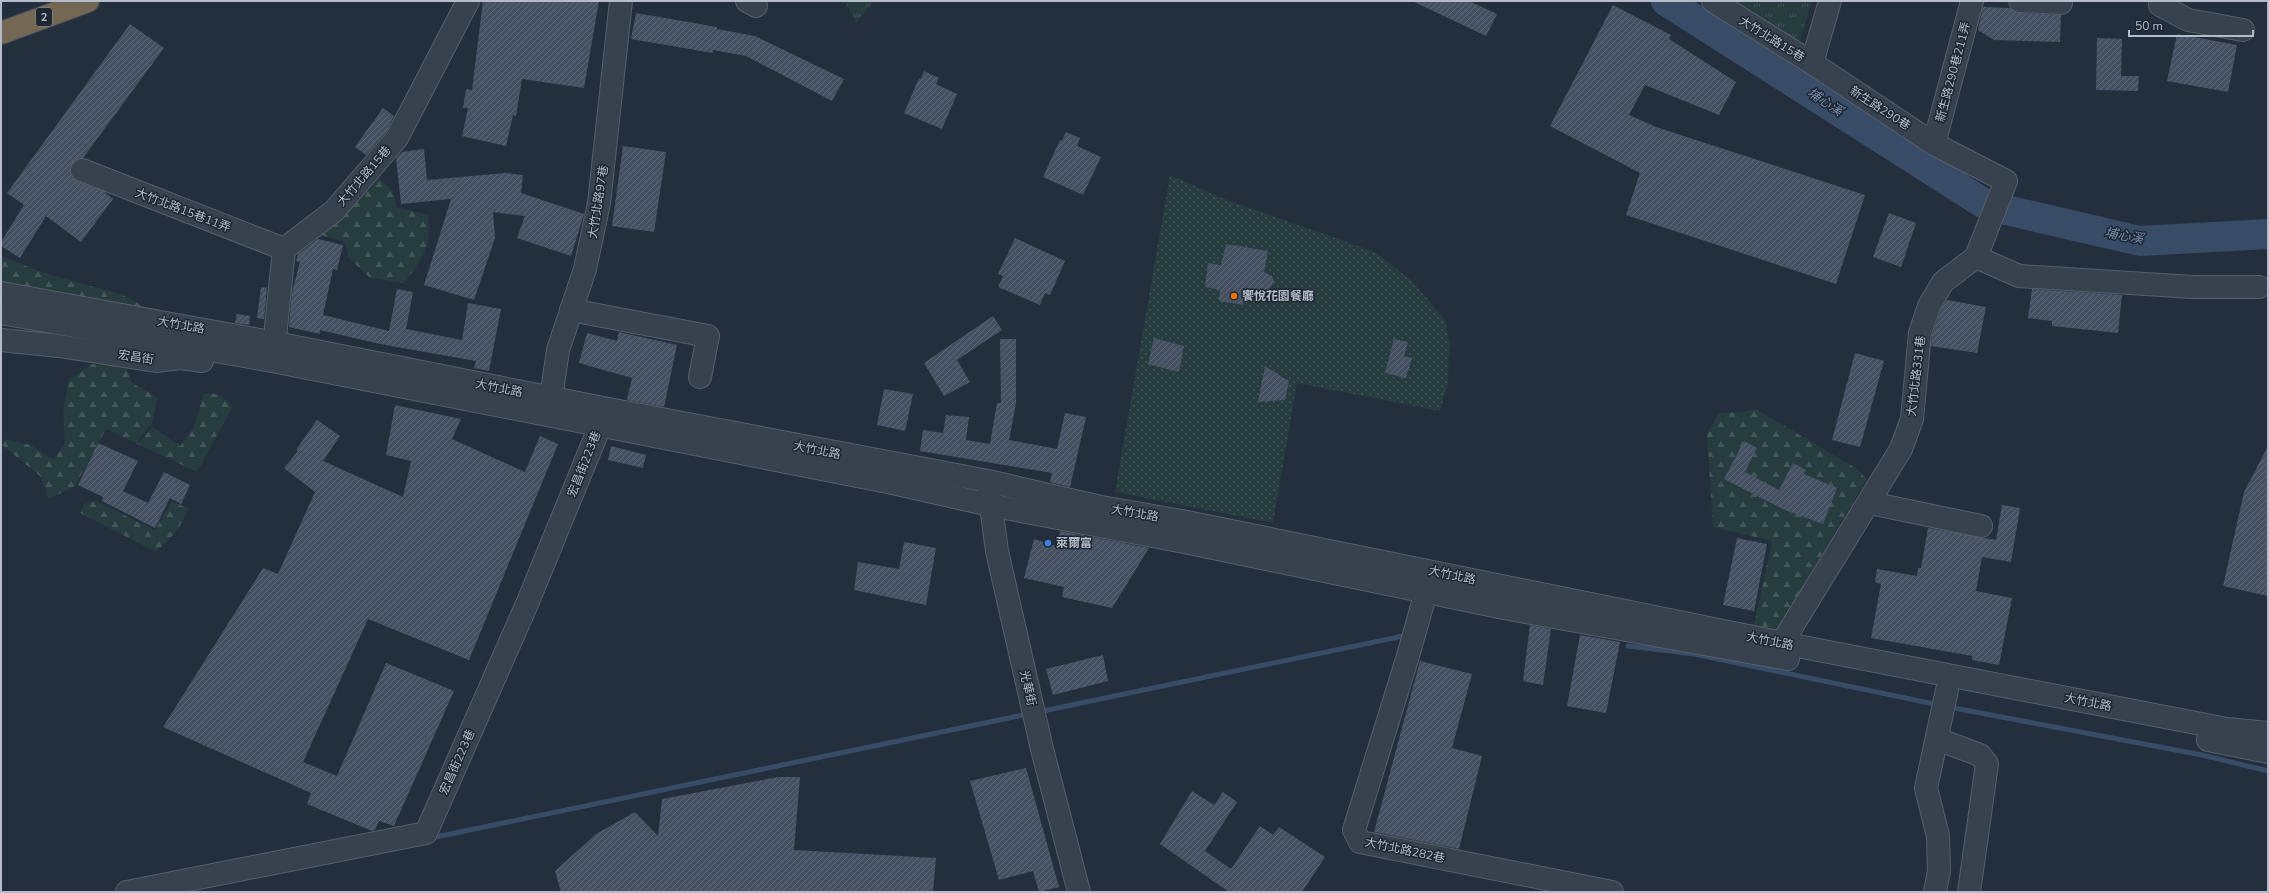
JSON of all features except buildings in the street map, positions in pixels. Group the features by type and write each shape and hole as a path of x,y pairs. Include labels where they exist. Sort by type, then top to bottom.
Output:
{"highway":[{"name":"2","path":"1,33 88,1"}],"street":[{"name":"大竹北路15巷","path":"284,249 334,211 397,138 468,1"},
{"name":"大竹北路97巷","path":"551,398 558,350 586,269 599,203 621,1"},
{"name":"大竹北路15巷","path":"1713,1 1812,63"},
{"path":"1812,63 1830,1"},
{"name":"新生路290巷211弄","path":"1934,144 1972,1"},
{"path":"2020,1 2061,3"},
{"path":"2161,1 2160,5 2188,20 2243,30"},
{"name":"新生路290巷","path":"1812,63 1934,144 2006,181 1976,257"},
{"name":"大竹北路15巷11弄","path":"82,170 284,249"},
{"path":"274,352 284,249"},
{"path":"1976,257 2019,276 2193,287 2260,287"},
{"name":"大竹北路331巷","path":"1780,650 1870,503 1901,449 1912,419 1920,333 1929,306 1943,282 1976,257"},
{"name":"大竹北路","path":"1,292 274,352 601,417 990,506 1179,541 1610,628 1780,650 2227,729 2268,733"},
{"path":"571,310 708,336 700,377"},
{"name":"大竹北路","path":"1,313 274,352 551,398 601,417 988,481 1101,507 1205,526 1780,650 1947,690 2268,752"},
{"name":"宏昌街","path":"1,340 59,346 156,361 181,358 261,370 274,352"},
{"name":"宏昌街223巷","path":"127,892 426,833 527,604 601,417"},
{"name":"光華街","path":"988,481 990,506 997,551 1023,668 1079,892"},
{"path":"1870,503 1981,526"},
{"name":"大竹北路282巷","path":"1426,592 1408,656 1354,830 1360,842 1612,892"},
{"path":"1935,892 1939,866 1938,836 1926,788 1947,690"},
{"path":"1937,739 1980,755 1987,764 1970,892"}],"green space":[{"path":"845,1 874,1 856,23"},
{"path":"1736,1 1812,1 1799,43"},
{"path":"376,175 393,192 397,207 428,215 429,236 425,252 404,283 370,278 349,258 345,242 317,234"},
{"path":"1170,175 1222,198 1375,252 1412,281 1445,320 1450,343 1448,382 1440,411 1297,383 1273,523 1115,492"},
{"path":"1,256 47,274 120,294 146,307 136,313 1,283"},
{"path":"92,364 126,368 132,383 158,398 152,423 136,443 106,429 75,486 49,499 40,476 2,445 6,439 30,445 54,460 65,442 63,413 69,380"},
{"path":"204,393 218,394 233,406 197,472 137,444 153,427 180,446 193,429"},
{"path":"1756,409 1854,467 1867,479 1776,631 1754,626 1772,541 1713,527 1707,434 1719,413 1743,412"},
{"path":"95,501 155,530 172,501 189,509 177,531 156,552 80,513 84,504"}],"waterway":[{"name":"埔心溪","path":"1666,1 1983,203"},
{"name":"埔心溪","path":"2006,210 2140,241 2268,234"},
{"path":"1038,712 1408,635"},
{"path":"1628,646 1694,654 1939,705"},
{"path":"1949,707 2202,755 2268,771"},
{"path":"431,838 1028,714"}],"place":[{"name":"饗悅花園餐廳","path":"1234,296"},
{"name":"萊爾富","path":"1048,543"}]}
